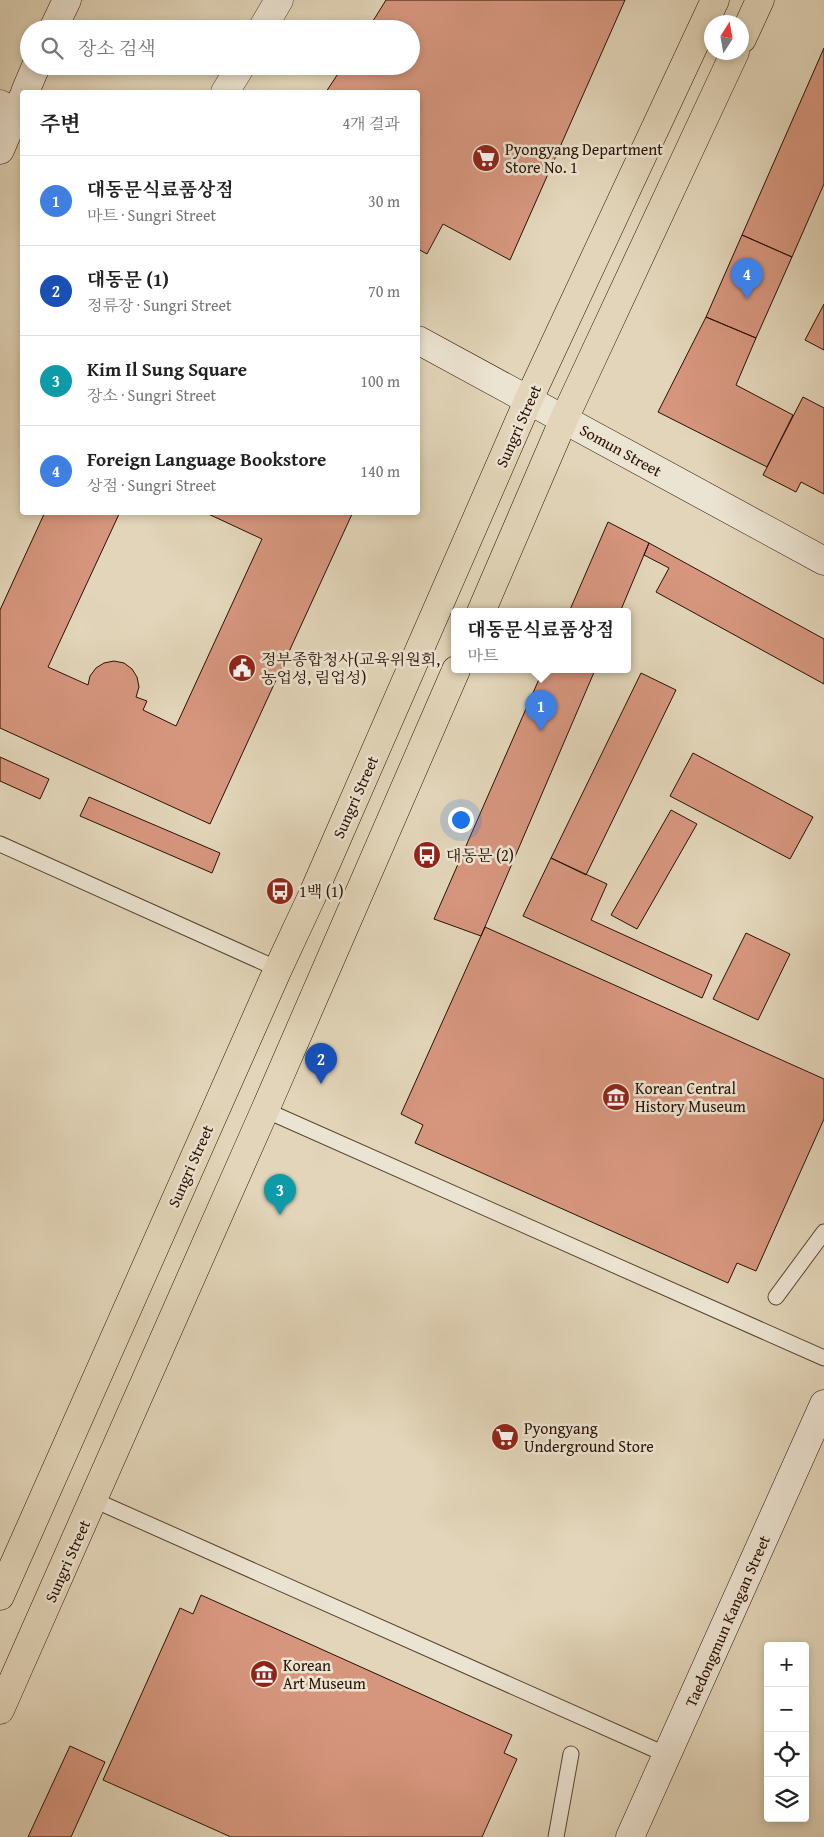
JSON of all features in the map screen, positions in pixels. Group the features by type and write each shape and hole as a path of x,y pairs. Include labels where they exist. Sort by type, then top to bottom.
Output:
{"main road":[{"name":"Sungri Street","path":"0,1596 316,887 528,400 715,0"},
{"path":"749,24 760,0"},
{"path":"483,608 564,419 731,60"},
{"name":"Sungri Street","path":"0,1710 266,1110 455,673"}],"street":[{"path":"57,20 67,0"},
{"path":"267,20 279,0"},
{"path":"24,90 32,75"},
{"path":"226,90 235,75"},
{"path":"0,150 17,105"},
{"name":"Somun Street","path":"420,341 824,561"},
{"name":"Taedongmun Kangan Street","path":"630,1837 824,1404"}],"lane":[{"path":"0,844 278,969"},
{"path":"266,1110 824,1358"},
{"path":"776,1297 824,1232"},
{"path":"94,1500 668,1755"},
{"path":"556,1837 572,1754"}],"building":[{"name":"Pyongyang Department Store No. 1","path":"386,0 625,0 510,260 443,224 427,254 420,250 420,90 327,90 337,75 420,75 420,20 374,20"},
{"path":"824,48 824,184 792,257 742,235"},
{"path":"742,235 792,257 756,338 706,317"},
{"path":"824,304 824,350 805,340"},
{"path":"706,317 756,338 736,385 793,415 767,467 658,412"},
{"path":"803,397 824,408 824,494 801,482 796,492 763,475"},
{"name":"정부종합청사(교육위원회, 농업성, 림업성)","path":"44,515 119,515 48,667 88,685 90,676 96,668 104,663 114,661 124,663 132,669 137,677 139,687 136,697 147,701 143,710 176,726 262,539 210,515 352,515 210,824 0,728 0,610"},
{"path":"608,522 649,543 622,608 571,608"},
{"path":"649,543 824,639 824,684 656,592 669,568 644,555"},
{"path":"542,673 594,673 481,936 434,919"},
{"path":"641,673 676,690 586,875 551,858"},
{"path":"693,753 813,817 790,859 670,796"},
{"path":"0,757 49,779 40,799 0,781"},
{"path":"89,797 220,853 212,873 80,816"},
{"path":"671,810 697,824 637,929 611,915"},
{"path":"551,858 607,884 591,920 712,975 702,998 523,916"},
{"name":"Korean Central History Museum","path":"485,927 824,1079 824,1119 756,1271 737,1263 728,1283 415,1143 423,1125 401,1114"},
{"path":"746,933 790,954 758,1020 713,999"},
{"name":"Korean Art Museum","path":"201,1595 512,1735 504,1753 517,1759 482,1837 231,1837 103,1780 180,1608 193,1614"},
{"path":"70,1746 105,1762 71,1837 28,1837"}],"place":[{"name":"Pyongyang Department Store No. 1","path":"486,158"},
{"name":"Foreign Language Bookstore","path":"747,299"},
{"name":"정부종합청사(교육위원회, 농업성, 림업성)","path":"242,668"},
{"name":"대동문식료품상점","path":"541,731"},
{"name":"대동문 (2)","path":"427,855"},
{"name":"1백 (1)","path":"280,891"},
{"name":"대동문 (1)","path":"321,1084"},
{"name":"Korean Central History Museum","path":"616,1097"},
{"name":"Kim Il Sung Square","path":"280,1215"},
{"name":"Pyongyang Underground Store","path":"505,1437"},
{"name":"Korean Art Museum","path":"264,1674"}]}
